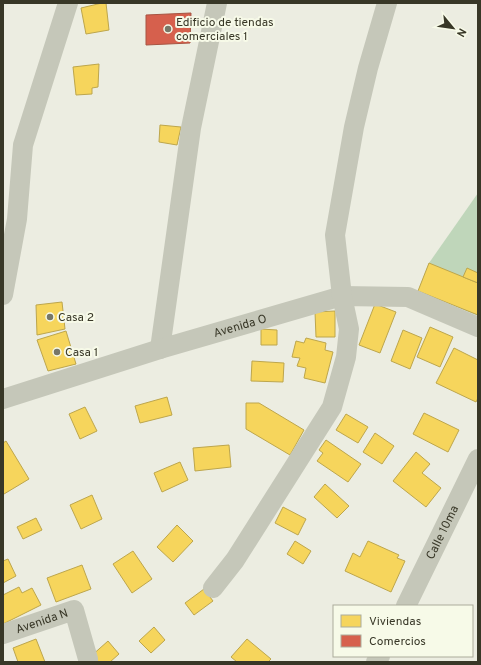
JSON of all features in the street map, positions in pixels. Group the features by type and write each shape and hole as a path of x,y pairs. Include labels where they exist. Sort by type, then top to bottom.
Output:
{"street":[{"path":"3,295 17,219 23,145 68,3"},
{"path":"160,349 191,128 218,3"},
{"path":"213,588 235,560 332,407 346,357 349,329 342,296 335,235 354,127 368,68 387,3"},
{"name":"Avenida O","path":"3,398 160,349 342,296 408,297 478,327"},
{"name":"Calle 10ma","path":"406,605 478,459"},
{"name":"Avenida N","path":"3,634 74,610 88,662"}],"green space":[{"path":"478,193 478,316 418,291 429,263"}],"building: Viviendas":[{"path":"106,3 109,30 86,34 81,8"},
{"path":"99,64 98,87 92,88 92,94 76,95 73,67"},
{"path":"160,125 181,127 177,145 159,142"},
{"path":"429,263 478,283 478,315 418,291"},
{"path":"467,268 478,273 478,283 463,277"},
{"name":"Casa 2","path":"62,302 65,329 37,335 36,305"},
{"path":"375,304 396,312 380,353 359,345"},
{"path":"335,311 335,337 316,337 315,312"},
{"path":"430,327 453,337 440,367 417,357"},
{"path":"261,329 277,330 277,345 261,345"},
{"path":"403,330 422,338 410,369 391,361"},
{"name":"Casa 1","path":"66,331 76,364 48,371 37,340"},
{"path":"306,338 326,343 325,350 333,352 325,383 304,378 306,368 297,366 300,358 292,357 296,341 304,343"},
{"path":"454,348 478,360 478,398 476,402 436,383"},
{"path":"252,361 284,363 283,382 251,381"},
{"path":"167,397 172,415 140,423 135,406"},
{"path":"246,403 259,403 304,430 290,455 246,429"},
{"path":"85,407 97,431 80,439 69,414"},
{"path":"424,413 459,430 448,452 413,434"},
{"path":"346,414 368,427 358,443 336,430"},
{"path":"375,433 394,446 382,464 363,452"},
{"path":"326,440 361,464 348,482 317,461 323,453 319,450"},
{"path":"6,441 29,479 4,494 3,443"},
{"path":"229,445 231,467 195,471 193,448"},
{"path":"416,452 430,464 422,473 441,488 426,507 393,481"},
{"path":"180,462 188,480 162,492 154,473"},
{"path":"325,484 349,506 337,518 314,497"},
{"path":"92,495 102,519 81,529 70,505"},
{"path":"283,507 306,519 298,535 275,523"},
{"path":"36,518 42,530 23,539 17,527"},
{"path":"177,525 193,541 173,562 157,547"},
{"path":"295,541 311,551 303,564 287,554"},
{"path":"368,541 399,555 397,558 405,561 391,592 345,571 353,553 360,557"},
{"path":"133,551 152,579 132,593 113,564"},
{"path":"8,559 16,576 3,583 3,561"},
{"path":"82,565 91,589 56,602 47,578"},
{"path":"19,587 22,593 32,588 41,605 3,624 3,595"},
{"path":"204,589 213,601 194,615 185,603"},
{"path":"154,627 165,640 151,653 139,641"},
{"path":"36,639 45,662 18,662 13,648"},
{"path":"247,639 271,659 268,662 237,662 231,657"},
{"path":"108,641 119,654 110,662 94,662 90,657"}],"building: Comercios":[{"name":"Edificio de tiendas comerciales 1","path":"191,13 190,43 146,45 146,15"}],"place":[{"name":"Edificio de tiendas comerciales 1","path":"168,29"},
{"name":"Casa 2","path":"50,317"},
{"name":"Casa 1","path":"57,352"}]}
